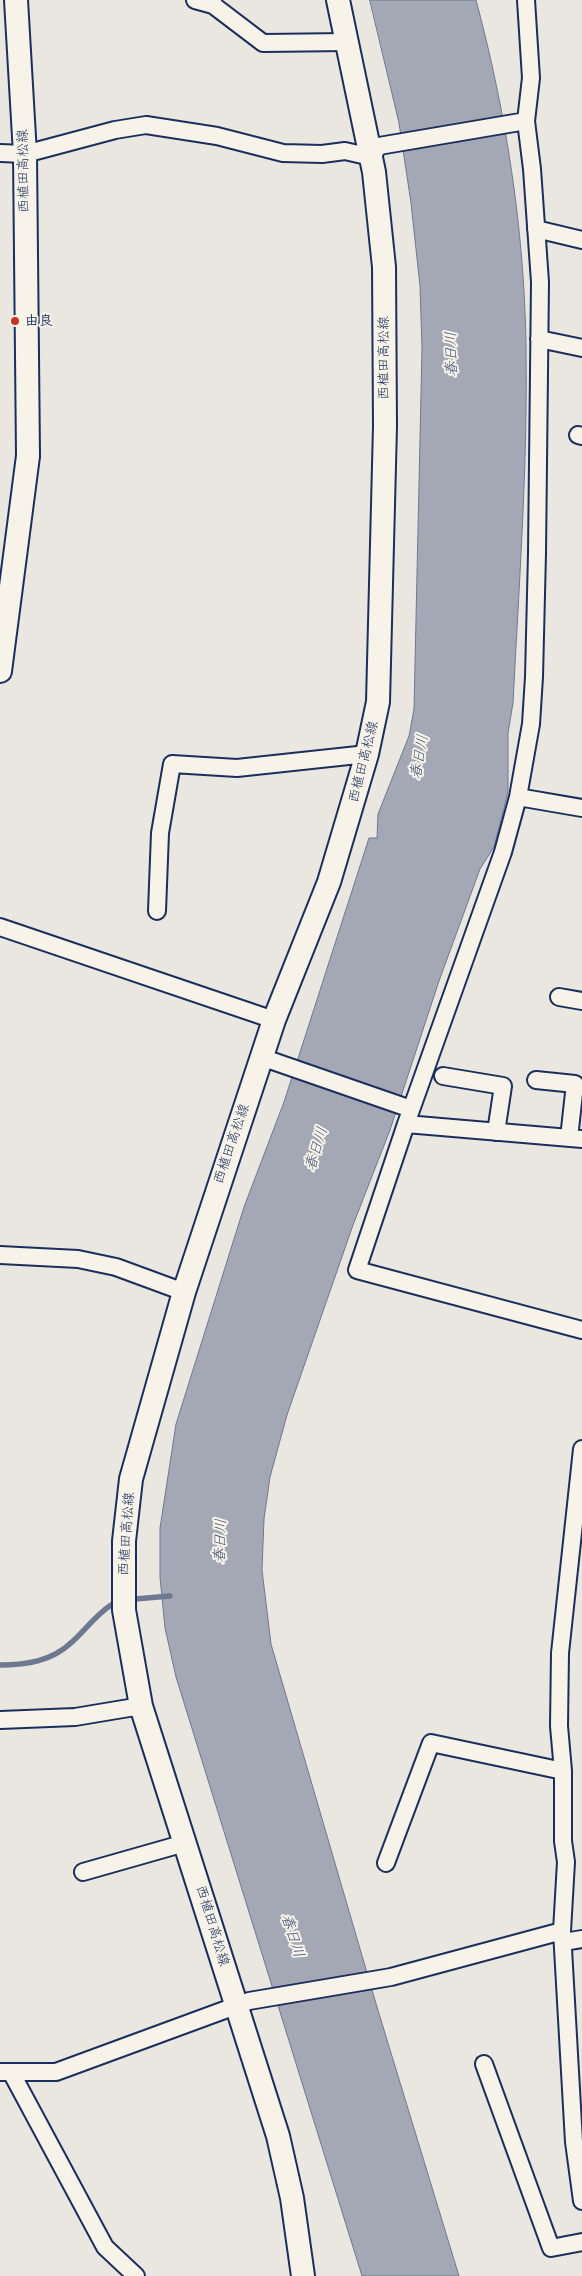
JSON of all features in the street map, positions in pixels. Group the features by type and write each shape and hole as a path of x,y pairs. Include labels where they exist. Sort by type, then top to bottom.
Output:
{"main road":[{"name":"西植田高松線","path":"0,671 28,456 25,154 16,0"},
{"name":"西植田高松線","path":"303,2276 292,2198 278,2136 243,2003 186,1843 141,1706 124,1610 124,1541 131,1479 184,1292 274,1020 329,882 367,754 378,702 385,426 384,267 374,172 338,0"}],"street":[{"path":"195,0 213,2 263,43 347,42"},
{"path":"526,0 532,78 520,122 536,229 540,282 534,677 531,724 518,797 503,852 406,1124 357,1270 582,1330"},
{"path":"0,153 25,154 115,130 146,125 209,135 283,153 322,154 345,151 370,156 379,146 520,122"},
{"path":"536,229 582,240"},
{"path":"539,339 582,348"},
{"path":"157,911 160,833 172,764 237,768 367,754"},
{"path":"518,797 582,808"},
{"path":"0,927 274,1020"},
{"path":"559,997 582,1001"},
{"path":"261,1057 412,1108"},
{"path":"443,1076 503,1086 496,1132"},
{"path":"406,1124 575,1139 579,1085 536,1080"},
{"path":"0,1255 78,1259 116,1267 184,1292"},
{"path":"582,1449 581,1480 560,1653 559,1726 563,1771 563,1841 566,1862 563,1936 574,2142 582,2201"},
{"path":"0,1720 76,1717 141,1706"},
{"path":"386,1862 431,1743 563,1771"},
{"path":"83,1872 186,1843"},
{"path":"136,2276 105,2248 6,2072 56,2072 243,2003 391,1977 563,1936 582,1939"},
{"path":"484,2064 551,2248 582,2242"}],"water":[{"name":"春日川","path":"370,0 476,0 487,42 512,170 525,301 526,389 524,479 513,703 508,733 508,792 494,847 480,869 439,981 390,1130 353,1225 287,1415 270,1477 264,1519 262,1570 271,1644 377,2007 459,2276 362,2276 176,1677 165,1628 160,1577 160,1528 176,1424 244,1207 284,1102 369,838 377,838 378,814 409,736 414,709 422,348 420,286 411,203 399,123"}],"waterway":[{"path":"135,1599 170,1596"},
{"path":"0,1665 29,1663 56,1654 72,1642 111,1605"}],"place":[{"name":"由良","path":"15,321"}]}
